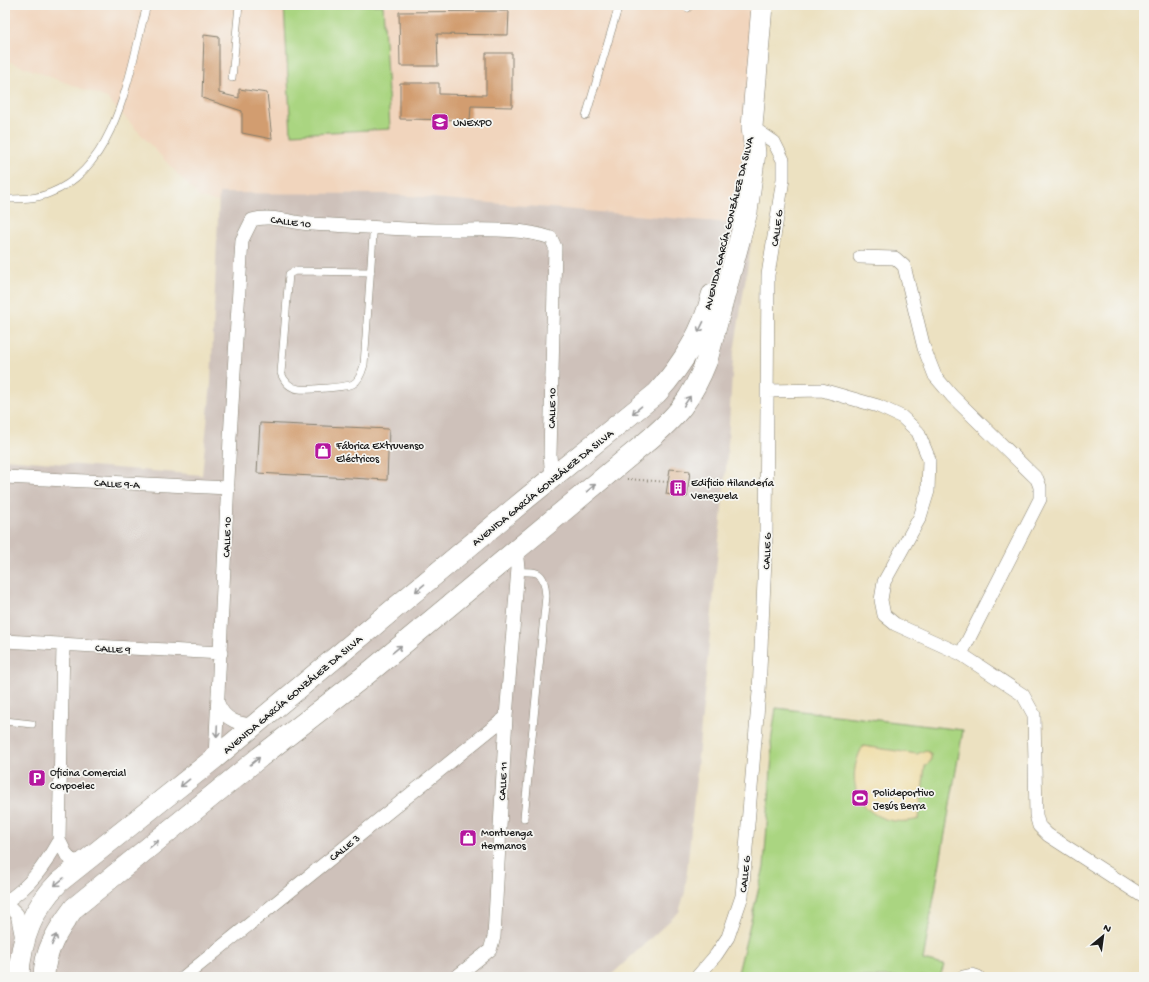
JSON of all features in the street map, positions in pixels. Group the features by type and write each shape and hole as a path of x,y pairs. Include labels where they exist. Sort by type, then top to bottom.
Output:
{"main road":[{"path":"752,127 762,5"},
{"name":"AVENIDA GARCÍA GONZÁLEZ DA SILVA","path":"44,977 46,961 56,934 74,908 260,757 514,563 550,522 673,419 689,398 698,382 712,345 747,212 755,153 752,127"},
{"name":"AVENIDA GARCÍA GONZÁLEZ DA SILVA","path":"19,977 22,950 31,919 47,893 59,882 257,724 526,498 657,393 675,372 704,320 711,299 735,201 744,150 752,127"},
{"path":"552,478 550,485 553,498 558,502 565,504 574,502"},
{"path":"526,498 533,498 544,503 549,512 550,522"}],"street":[{"name":"CALLE G","path":"697,977 716,955 728,937 742,896 759,692 766,537 768,275 783,179 783,160 774,142 752,127"},
{"name":"CALLE 10","path":"215,758 230,438 242,240 252,220 261,217 302,223 515,232 540,234 551,238 555,246 550,455 552,478"},
{"path":"860,257 895,258 904,266 924,348 935,376 952,396 1037,479 1040,487 1040,499 961,654"},
{"path":"768,391 822,390 878,406 902,417 918,432 929,459 928,491 920,517 884,582 881,600 884,615 895,624 961,654 1023,695 1034,716 1036,815 1038,826 1048,835 1144,896"},
{"name":"CALLE 9-A","path":"5,477 228,488"},
{"name":"CALLE 11","path":"456,977 490,950 494,937 514,563"},
{"name":"CALLE 9","path":"5,641 221,653"},
{"path":"22,950 17,914 5,902 30,883 46,864 59,840 63,645"},
{"path":"218,703 220,710 226,717 248,725 257,724"},
{"name":"CALLE 3","path":"184,977 506,718"},
{"path":"59,840 67,856 73,861 81,862 90,858"}],"lane":[{"path":"5,199 24,199 50,193 76,178 91,163 117,117 129,80 147,5"},
{"path":"232,78 239,5"},
{"path":"586,116 618,5"},
{"path":"371,272 295,271 289,274 281,374 284,381 299,389 346,386 354,384 360,375 364,365 371,272 374,227"},
{"path":"514,563 530,572 540,575 544,580 546,596 524,818"},
{"path":"5,721 32,724"}],"path":[{"path":"604,478 668,482"}],"shaded area":[{"name":"UNEXPO","path":"13,5 759,5 753,107 729,229 302,219 200,198 107,98 5,60 5,20"},
{"path":"219,193 385,194 754,225 733,359 727,457 685,892 679,912 609,977 5,977 5,459 202,475 211,383"}],"green space":[{"path":"284,5 383,5 390,129 291,134"},
{"name":"Polideportivo Jesús Berra","path":"776,708 963,730 923,960 944,965 940,977 737,977 764,867 772,756 771,742"}],"sand":[{"path":"863,746 917,754 926,750 931,754 931,761 925,766 919,819 902,821 886,819 873,813 863,804 857,792 854,778 856,762"}],"building":[{"path":"509,11 508,35 437,34 438,66 400,66 399,12"},
{"path":"204,35 219,37 219,93 239,98 239,89 267,93 272,139 242,133 242,111 202,98"},
{"path":"486,53 512,53 512,107 471,106 470,120 400,119 400,83 439,83 439,94 486,95"},
{"name":"Fábrica Extruvenso Eléctricos","path":"260,423 389,429 387,480 257,473"},
{"name":"Edificio Hilandería Venezuela","path":"670,469 690,471 687,497 666,494"}],"place":[{"name":"UNEXPO","path":"440,122"},
{"name":"Fábrica Extruvenso Eléctricos","path":"323,451"},
{"name":"Edificio Hilandería Venezuela","path":"678,488"},
{"name":"Oficina Comercial Corpoelec","path":"37,778"},
{"name":"Polideportivo Jesús Berra","path":"860,798"},
{"name":"Montuenga Hermanos","path":"468,838"}]}
